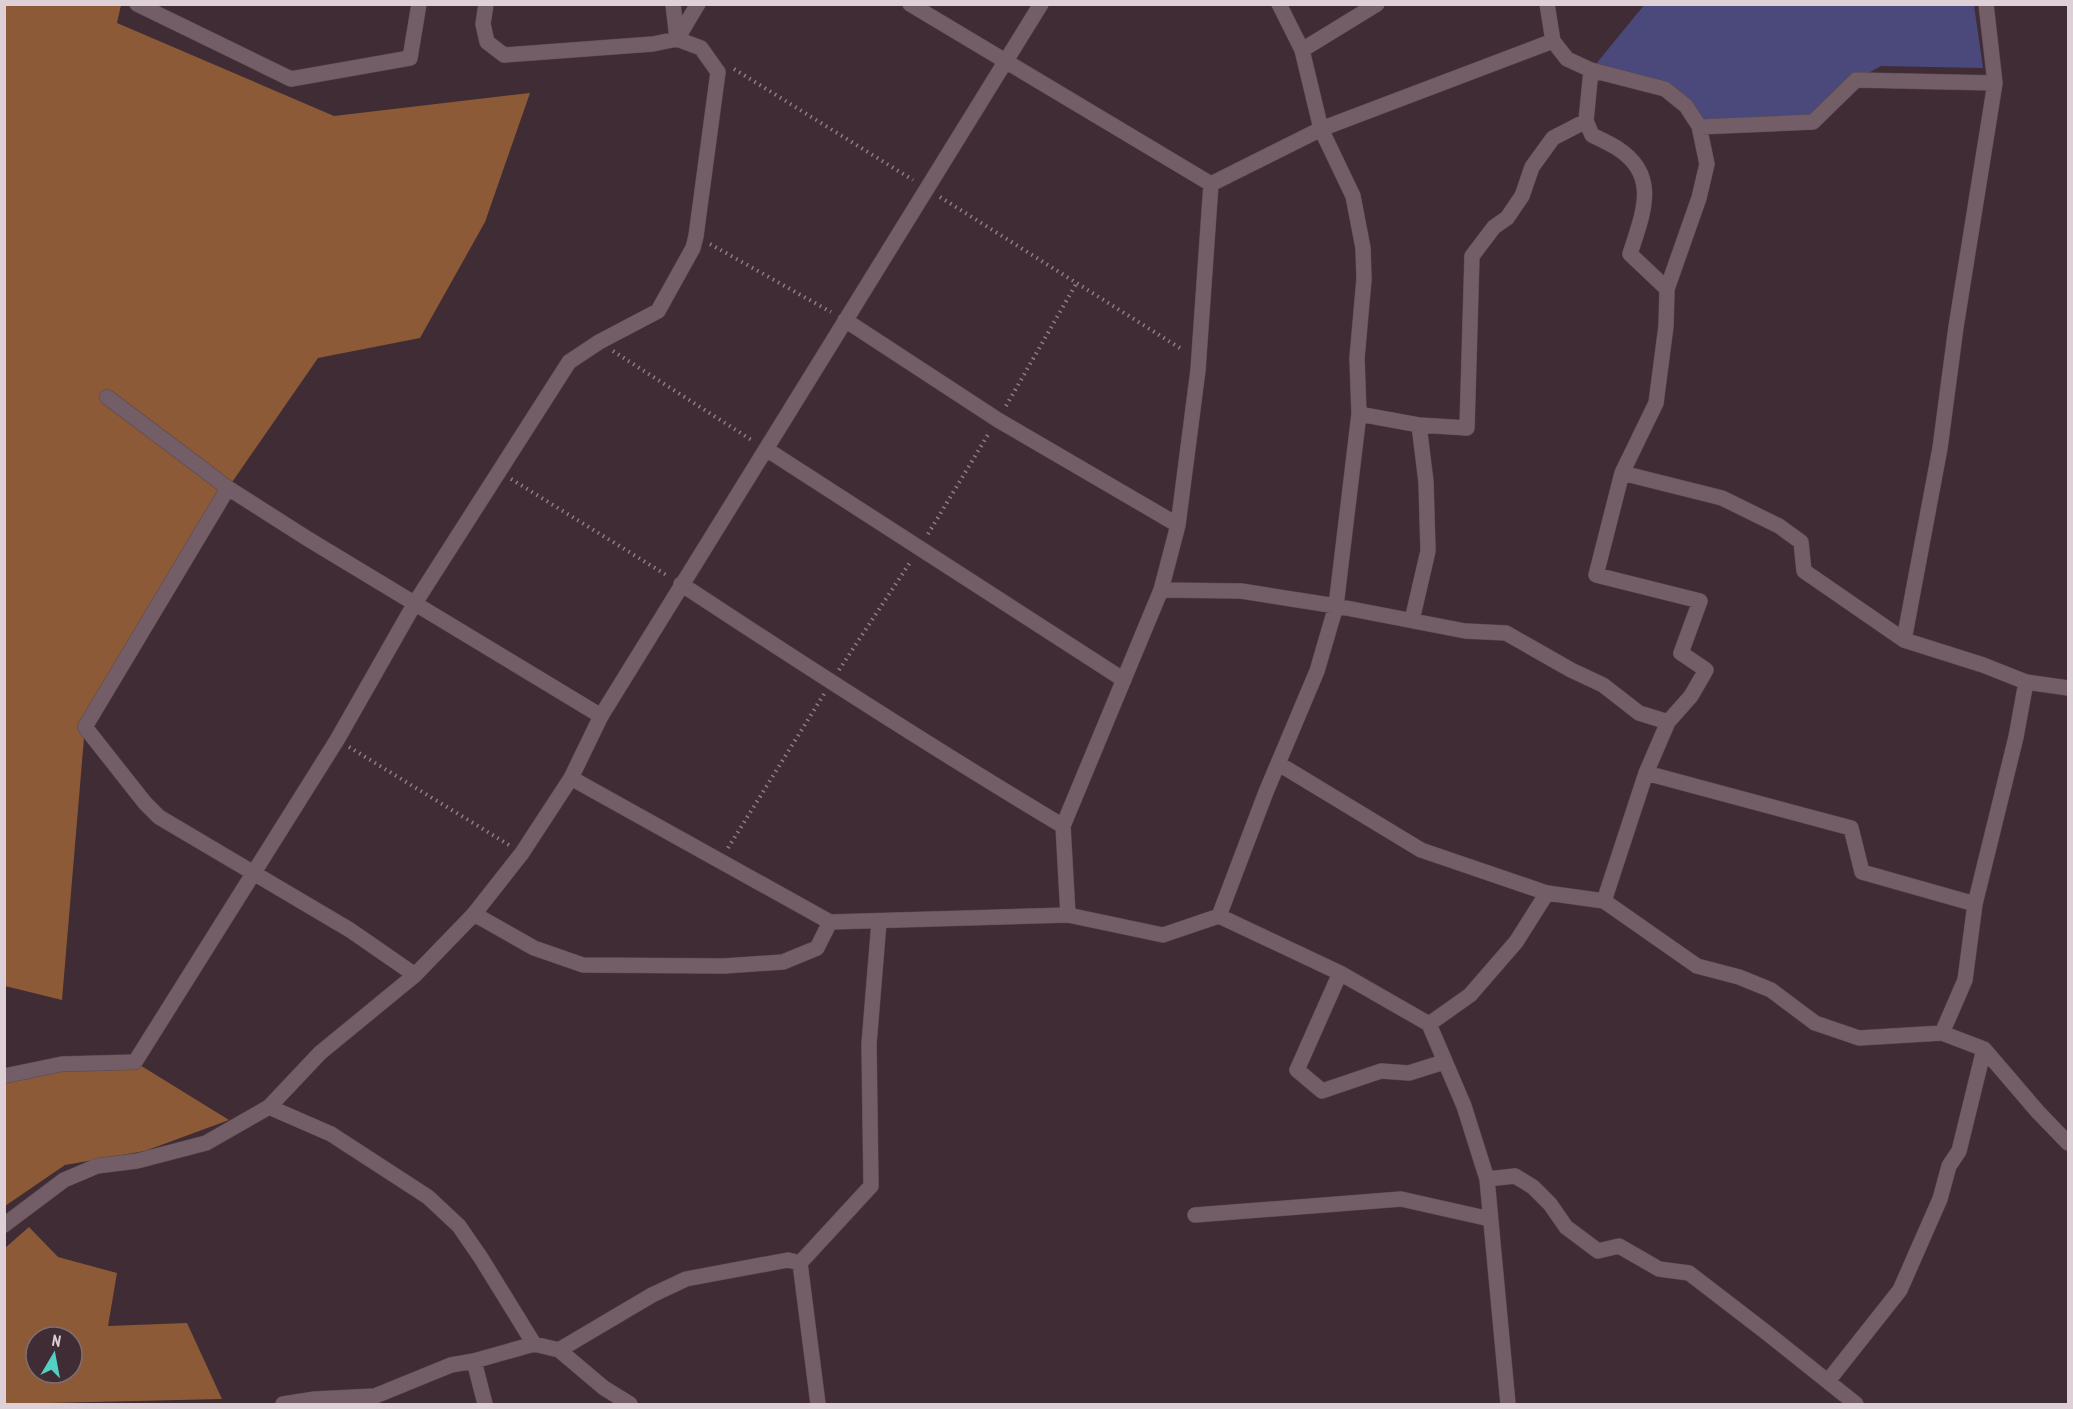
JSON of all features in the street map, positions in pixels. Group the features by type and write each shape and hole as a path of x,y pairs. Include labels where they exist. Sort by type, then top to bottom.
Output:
{"street":[{"path":"137,4 291,79 410,58 419,4"},
{"path":"4,1076 62,1064 135,1062 337,740 415,603 568,363 599,342 658,311 693,248 718,72 701,48 677,39 652,44 504,55 487,42 483,24 486,4"},
{"path":"673,4 677,39"},
{"path":"677,39 698,4"},
{"path":"910,4 1211,184"},
{"path":"4,1225 64,1180 97,1166 137,1161 206,1143 269,1107 321,1053 415,975 474,914 522,853 571,778 601,716 681,584 1041,4"},
{"path":"1219,916 1266,792 1280,764 1317,671 1336,606 1359,414 1357,358 1364,279 1363,248 1353,196 1321,129 1302,50 1279,4"},
{"path":"1302,50 1377,4"},
{"path":"1547,4 1553,41 1568,59 1591,70 1665,89 1686,106 1699,127 1707,164 1699,198 1667,289 1666,326 1656,403 1622,473 1596,575 1700,601 1681,652 1706,670 1691,696 1668,722 1646,773 1604,901"},
{"path":"1904,640 1940,448 1956,327 1995,83 1986,4"},
{"path":"1211,184 1321,129 1553,41"},
{"path":"1591,70 1586,121 1592,135 1619,149 1639,169 1644,182 1645,206 1630,254 1667,289"},
{"path":"1699,127 1814,122 1856,80 1995,83"},
{"path":"1359,414 1419,425 1467,428 1472,256 1494,227 1507,218 1522,196 1532,167 1553,138 1586,121"},
{"path":"1068,915 1063,826 1161,590 1178,525 1199,359 1211,184"},
{"path":"845,320 998,420 1178,525"},
{"path":"107,397 228,488 601,716"},
{"path":"1412,620 1428,551 1426,482 1419,425"},
{"path":"766,449 1124,680"},
{"path":"1622,473 1722,498 1779,526 1801,542 1804,571 1904,640 1983,665 2026,682 2068,688"},
{"path":"228,488 85,727 145,803 159,817 350,930 415,975"},
{"path":"681,584 831,683 1063,826"},
{"path":"1161,590 1241,591 1336,606 1465,631 1506,633 1571,670 1603,685 1639,713 1668,722"},
{"path":"1942,1033 1965,980 1975,904 2016,737 2026,682"},
{"path":"1280,764 1421,850 1547,893 1604,901 1697,966 1739,977 1771,990 1815,1023 1859,1038 1942,1033 1984,1049 2068,1143"},
{"path":"1646,773 1851,828 1862,872 1975,904"},
{"path":"571,778 830,922 1068,915 1163,935 1219,916 1340,973 1429,1024 1464,1106 1487,1179 1508,1404"},
{"path":"1429,1024 1470,995 1516,942 1547,893"},
{"path":"474,914 534,948 583,965 724,966 783,962 817,948 830,922"},
{"path":"818,1404 800,1263 871,1186 869,1044 879,922"},
{"path":"1340,973 1297,1070 1322,1091 1381,1071 1409,1073 1444,1062"},
{"path":"1828,1382 1900,1290 1940,1199 1949,1166 1959,1150 1984,1049"},
{"path":"269,1107 331,1134 428,1197 459,1226 534,1344"},
{"path":"1487,1179 1515,1176 1533,1187 1550,1204 1566,1227 1598,1251 1619,1245 1659,1269 1689,1273 1856,1404"},
{"path":"1195,1215 1401,1199 1490,1219"},
{"path":"559,1350 652,1295 686,1279 788,1260 800,1263"},
{"path":"283,1404 315,1399 375,1400 451,1365 534,1344 559,1350 604,1388 630,1404"},
{"path":"474,1361 485,1404"}],"path":[{"path":"730,67 1199,359"},
{"path":"696,236 845,320"},
{"path":"720,862 831,683 919,549 998,420 1076,284"},
{"path":"599,342 766,449"},
{"path":"499,471 681,584"},
{"path":"337,740 522,853"}],"shaded area":[{"path":"1645,4 1974,5 1983,68 1881,66 1856,80 1813,122 1699,127 1665,89 1591,70"},
{"path":"5,5 121,5 117,23 334,116 530,93 485,222 420,338 318,358 228,488 85,726 62,1000 5,986"},
{"path":"135,1062 229,1120 145,1151 65,1165 5,1206 5,1076"},
{"path":"29,1227 58,1257 117,1273 108,1326 187,1323 222,1399 5,1404 5,1248"}]}
